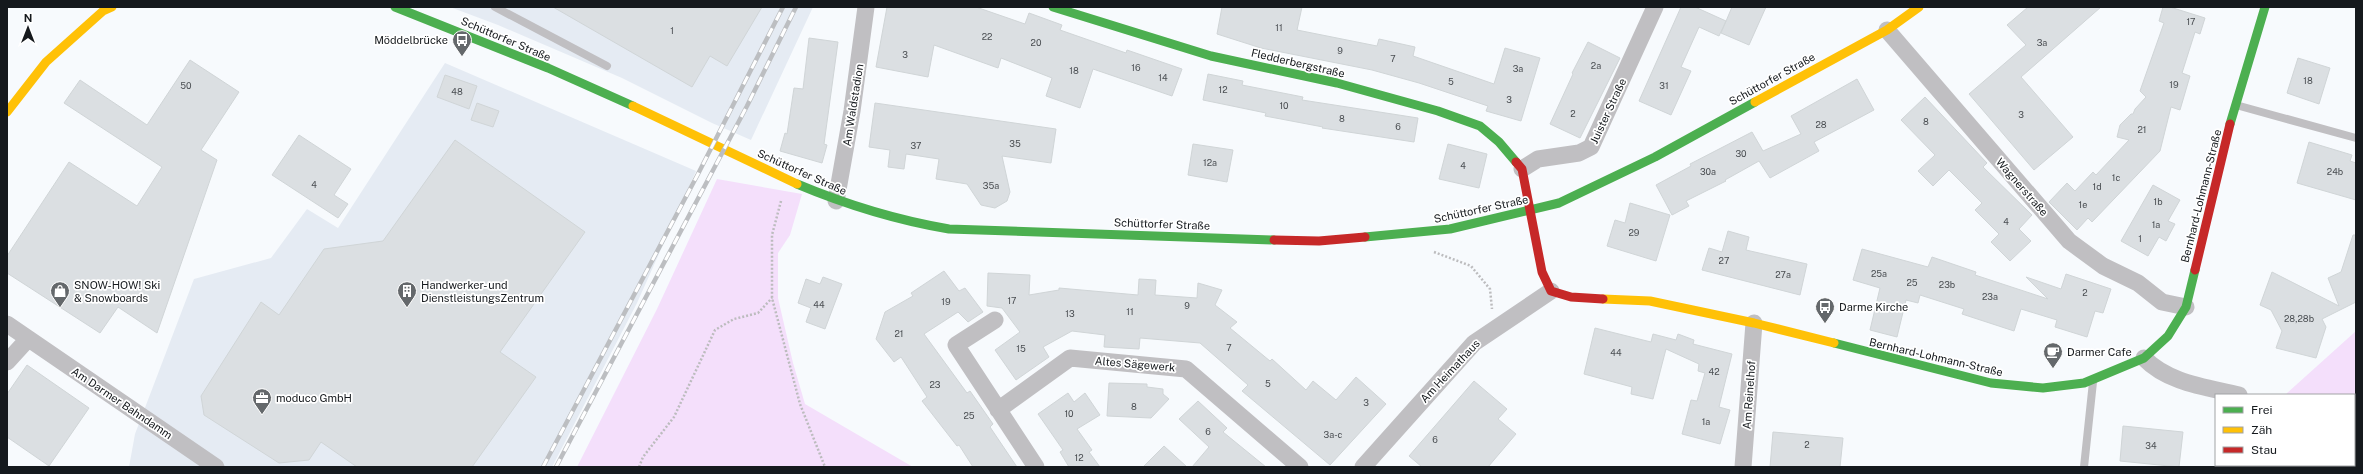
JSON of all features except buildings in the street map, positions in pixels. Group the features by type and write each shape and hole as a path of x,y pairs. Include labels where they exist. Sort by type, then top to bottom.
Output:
{"main road":[{"path":"7,112 46,62 103,11 112,7"},
{"name":"Schüttorfer Straße","path":"395,7 636,107 836,202 912,224 949,229 1319,241 1450,229 1531,211 1559,203 1655,157 1886,30 1919,7"},
{"name":"Fledderbergstraße","path":"1053,7 1211,56 1337,83 1438,111 1480,126 1499,142 1522,169"},
{"name":"Bernhard-Lohmann-Straße","path":"1551,291 1571,297 1650,301 1754,323 1991,383 2043,388 2084,383 2144,358 2168,336 2186,307 2235,105 2265,7"},
{"path":"1522,169 1542,272 1551,291"}],"street":[{"name":"Am Waldstadion","path":"836,202 852,111 866,7"},
{"name":"Juister Straße","path":"1522,169 1538,159 1579,153 1591,148 1654,7"},
{"name":"Wagnerstraße","path":"1886,30 2069,241 2103,266 2138,283 2162,302 2186,307"},
{"name":"Am Heimathaus","path":"1363,467 1474,343 1494,327 1551,291"},
{"path":"995,320 956,345 1036,467"},
{"name":"Am Reinelhof","path":"1743,467 1754,323"},
{"name":"Am Darmer Bahndamm","path":"7,324 216,467"},
{"path":"7,362 28,339"},
{"name":"Altes Sägewerk","path":"998,410 1070,358 1186,368 1300,467"},
{"path":"2144,358 2154,368 2183,382 2235,394"}],"lane":[{"path":"495,7 607,66"},
{"path":"2235,105 2356,138"},
{"path":"2084,467 2093,379"}],"path":[{"path":"791,181 781,201 772,235 772,298 800,404 825,467"},
{"path":"1430,250 1471,266 1490,289 1494,327"},
{"path":"639,467 644,457 674,417 716,330 734,319 758,313 772,298"}],"shaded area":[{"path":"450,7 813,7 751,140 712,123 622,78 498,25"},
{"path":"445,63 696,171 637,303 552,467 129,467 135,434 194,279 271,258 307,209 338,228"},
{"path":"717,179 802,194 790,235 778,253 778,298 793,363 805,404 913,467 577,467 657,309"},
{"path":"2356,331 2356,467 2330,466 2355,466 2355,394 2286,394"}],"railway":[{"path":"543,467 698,174 783,7"},
{"path":"556,467 747,106 796,7"}],"traffic: fast":[{"path":"395,7 548,68 633,106"},
{"path":"1053,7 1211,56 1337,83 1438,111 1480,126 1499,142 1516,162"},
{"path":"2230,124 2265,7"},
{"path":"1365,237 1450,229 1559,203 1655,157 1755,102"},
{"path":"797,184 834,199 872,211 949,229 1274,240"},
{"path":"1834,343 1991,383 2043,388 2084,383 2144,358 2168,336 2186,307 2195,270"}],"traffic: slow":[{"path":"7,112 46,62 103,11 112,7"},
{"path":"1755,102 1887,30 1919,7"},
{"path":"633,106 797,184"},
{"path":"1603,299 1650,301 1754,323 1834,343"}],"traffic: jam":[{"path":"2195,270 2230,124"},
{"path":"1516,162 1522,169 1542,272 1551,291 1571,297 1603,299"},
{"path":"1274,240 1319,241 1365,237"}],"place":[{"name":"Möddelbrücke","path":"462,57"},
{"name":"SNOW-HOW! Ski & Snowboards","path":"60,308"},
{"name":"Handwerker- und DienstleistungsZentrum","path":"407,308"},
{"name":"Darme Kirche","path":"1825,324"},
{"name":"Darmer Cafe","path":"2053,369"},
{"name":"moduco GmbH","path":"262,415"}]}
